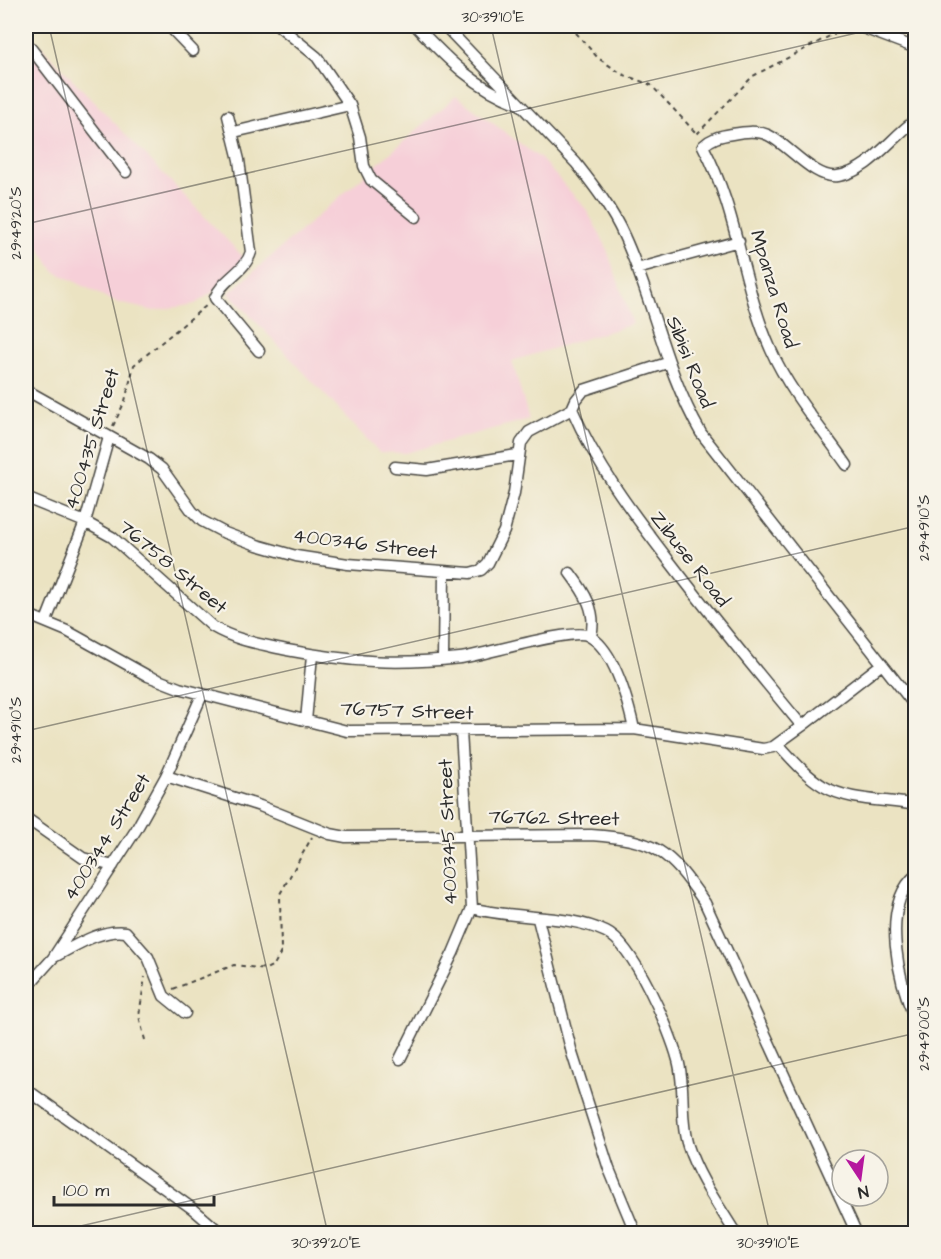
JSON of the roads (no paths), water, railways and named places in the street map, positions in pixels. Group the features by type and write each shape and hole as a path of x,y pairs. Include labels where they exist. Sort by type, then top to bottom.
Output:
{"street":[{"path":"169,26 193,51"},
{"path":"279,26 288,36 317,57 350,105 360,137 364,166 371,180 416,217"},
{"path":"416,26 459,70 479,86 496,96 521,105"},
{"name":"Sibisi Road","path":"446,26 592,183 624,236 682,400 700,433 915,707"},
{"path":"858,26 915,48"},
{"path":"26,42 126,172"},
{"path":"234,132 350,105"},
{"path":"228,116 234,132 252,245 249,258 215,298 259,351"},
{"name":"Mpanza Road","path":"847,465 789,382 771,351 727,198 703,146 718,136 752,132 767,135 815,169 825,175 836,177 858,168 878,154 915,120"},
{"path":"637,268 739,241"},
{"path":"573,409 576,400 584,390 668,363"},
{"name":"400346 Street","path":"26,390 149,459 162,469 192,512 225,533 296,556 444,573 481,570 495,553 514,493 520,443 529,432 573,409"},
{"name":"Zibuse Road","path":"573,409 600,464 635,516 727,636 802,726"},
{"name":"400435 Street","path":"46,621 85,522 109,437"},
{"path":"395,467 427,470 517,455"},
{"name":"76758 Street","path":"26,498 85,522 112,537 220,631 241,640 312,655 393,664 501,651 567,634 591,636"},
{"path":"443,659 444,573"},
{"path":"570,573 591,607 594,622 591,636 606,652 618,676 634,729"},
{"name":"76757 Street","path":"26,614 46,621 148,676 202,695 347,731 634,729 755,748 767,749 778,744"},
{"path":"306,721 312,655"},
{"path":"882,664 778,744 808,776 825,787 856,797 915,805"},
{"name":"400344 Street","path":"26,988 53,958 113,866 166,776 202,695"},
{"name":"400345 Street","path":"400,1059 453,953 472,908 461,732"},
{"name":"76762 Street","path":"166,776 260,806 338,836 364,839 468,835 629,838 654,847 681,870 705,903 853,1231"},
{"path":"26,818 83,858 113,866"},
{"path":"915,875 903,889 894,920 902,976 915,1022"},
{"path":"472,908 593,926 618,939 628,951 643,976 679,1061 683,1123 692,1158 736,1233"},
{"path":"538,919 572,1053 609,1169 636,1233"},
{"path":"53,958 94,938 114,932 126,932 147,957 164,996 185,1013"},
{"path":"26,1089 193,1209 222,1233"}]}
